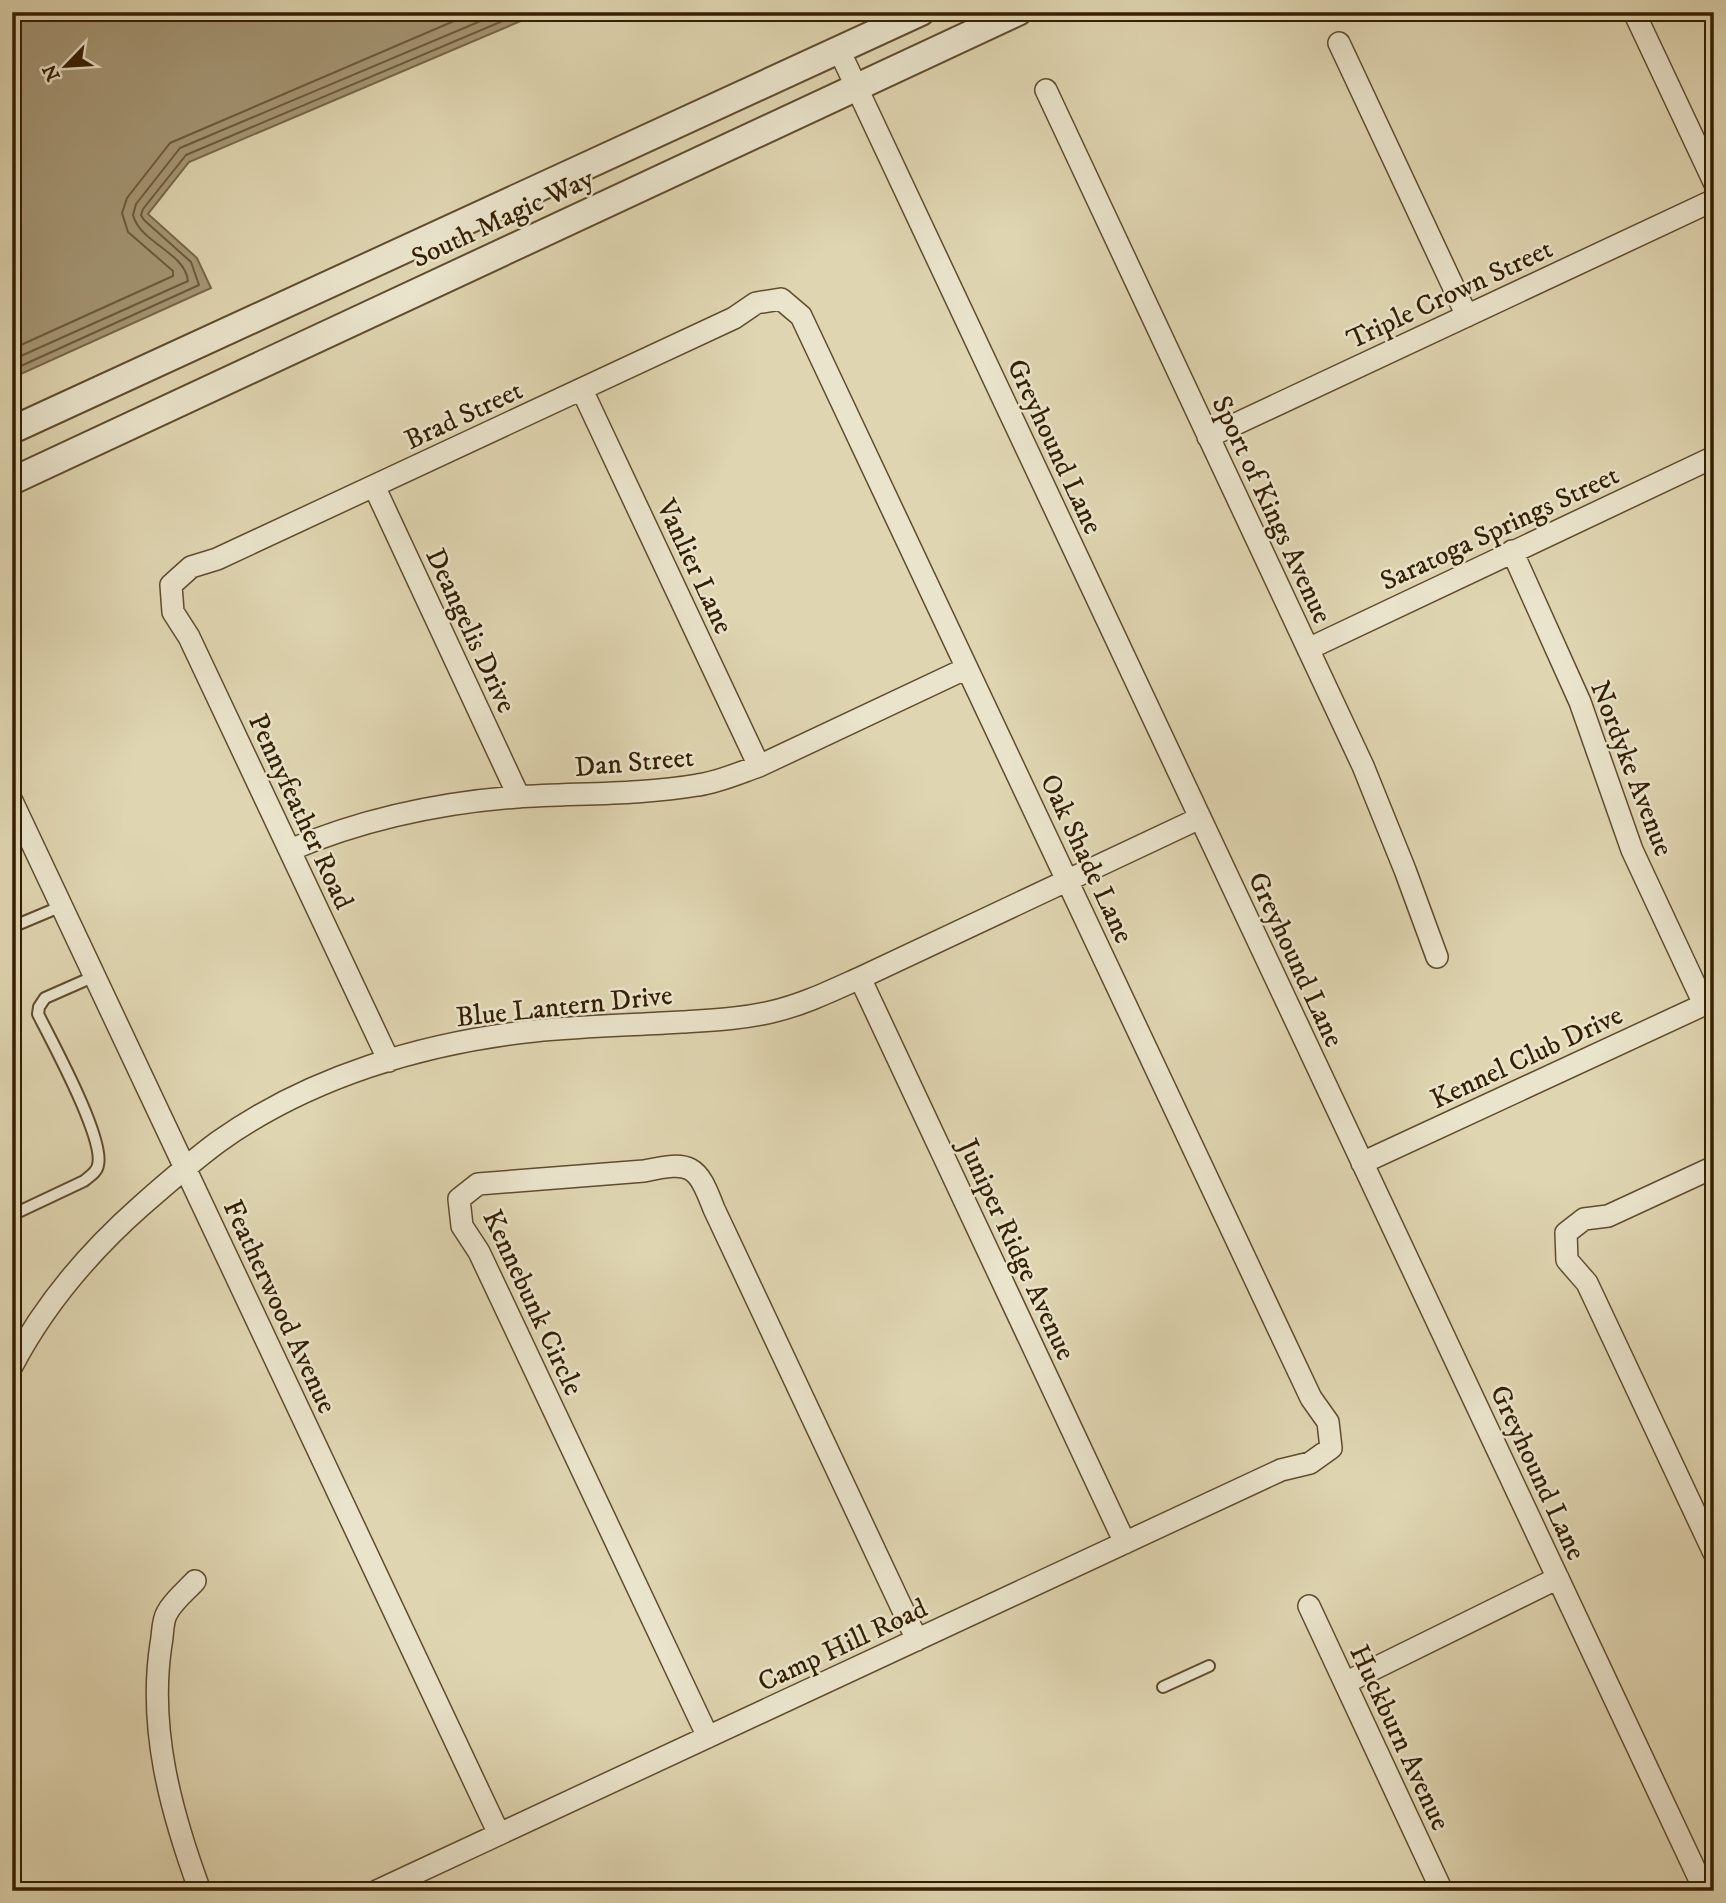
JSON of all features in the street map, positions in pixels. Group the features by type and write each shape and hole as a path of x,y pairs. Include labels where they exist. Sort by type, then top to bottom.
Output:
{"street":[{"name":"South Magic Way","path":"12,430 921,12"},
{"name":"South Magic Way","path":"12,481 1018,12"},
{"path":"1634,12 1714,182"},
{"path":"1339,43 1466,316"},
{"name":"Greyhound Lane","path":"839,50 1705,1891"},
{"name":"Sport of Kings Avenue","path":"1045,90 1363,766 1437,957"},
{"name":"Triple Crown Street","path":"1208,437 1714,200"},
{"name":"Brad Street","path":"171,585 191,566 216,559 582,390 734,318 755,303 781,299"},
{"name":"Oak Shade Lane","path":"781,299 801,316 1311,1398 1328,1422 1331,1448"},
{"name":"Vanlier Lane","path":"582,390 759,766"},
{"name":"Saratoga Springs Street","path":"1308,649 1512,551 1711,464"},
{"name":"Deangelis Drive","path":"374,486 519,797"},
{"name":"Nordyke Avenue","path":"1512,551 1580,702 1632,850 1710,1003"},
{"name":"Pennyfeather Road","path":"171,585 173,612 189,638 389,1061"},
{"name":"Dan Street","path":"290,850 330,833 376,819 460,802 699,785 726,779 967,668"},
{"name":"Featherwood Avenue","path":"12,801 17,823 62,906 499,1834"},
{"name":"Blue Lantern Drive","path":"12,1366 48,1306 110,1234 219,1141 277,1107 334,1080 431,1048 480,1038 549,1030 737,1018 773,1012 860,978 1200,818"},
{"name":"Juniper Ridge Avenue","path":"860,978 1125,1543"},
{"name":"Kennel Club Drive","path":"1363,1163 1710,1003"},
{"name":"Kennebunk Circle","path":"708,1737 478,1252 462,1226 459,1199 478,1184 644,1171 668,1166 690,1168 703,1180 714,1209 916,1640"},
{"path":"1714,1167 1608,1216 1584,1219 1566,1233 1567,1260 1587,1283 1714,1553"},
{"name":"Camp Hill Road","path":"377,1891 1281,1470 1310,1463 1331,1448"},
{"path":"1345,1684 1558,1578"},
{"path":"195,1581 166,1613 158,1695 165,1777 176,1821 200,1891"},
{"name":"Huckburn Avenue","path":"1309,1606 1443,1891"}],"lane":[{"path":"12,927 62,906"},
{"path":"12,1215 84,1181 99,1166 96,1137 38,1014 38,1007 45,998 95,976"},
{"path":"12,1223 12,1235"},
{"path":"1163,1687 1209,1666"}],"water":[{"path":"12,12 542,12 189,162 148,214 197,258 211,288 12,378"}]}
